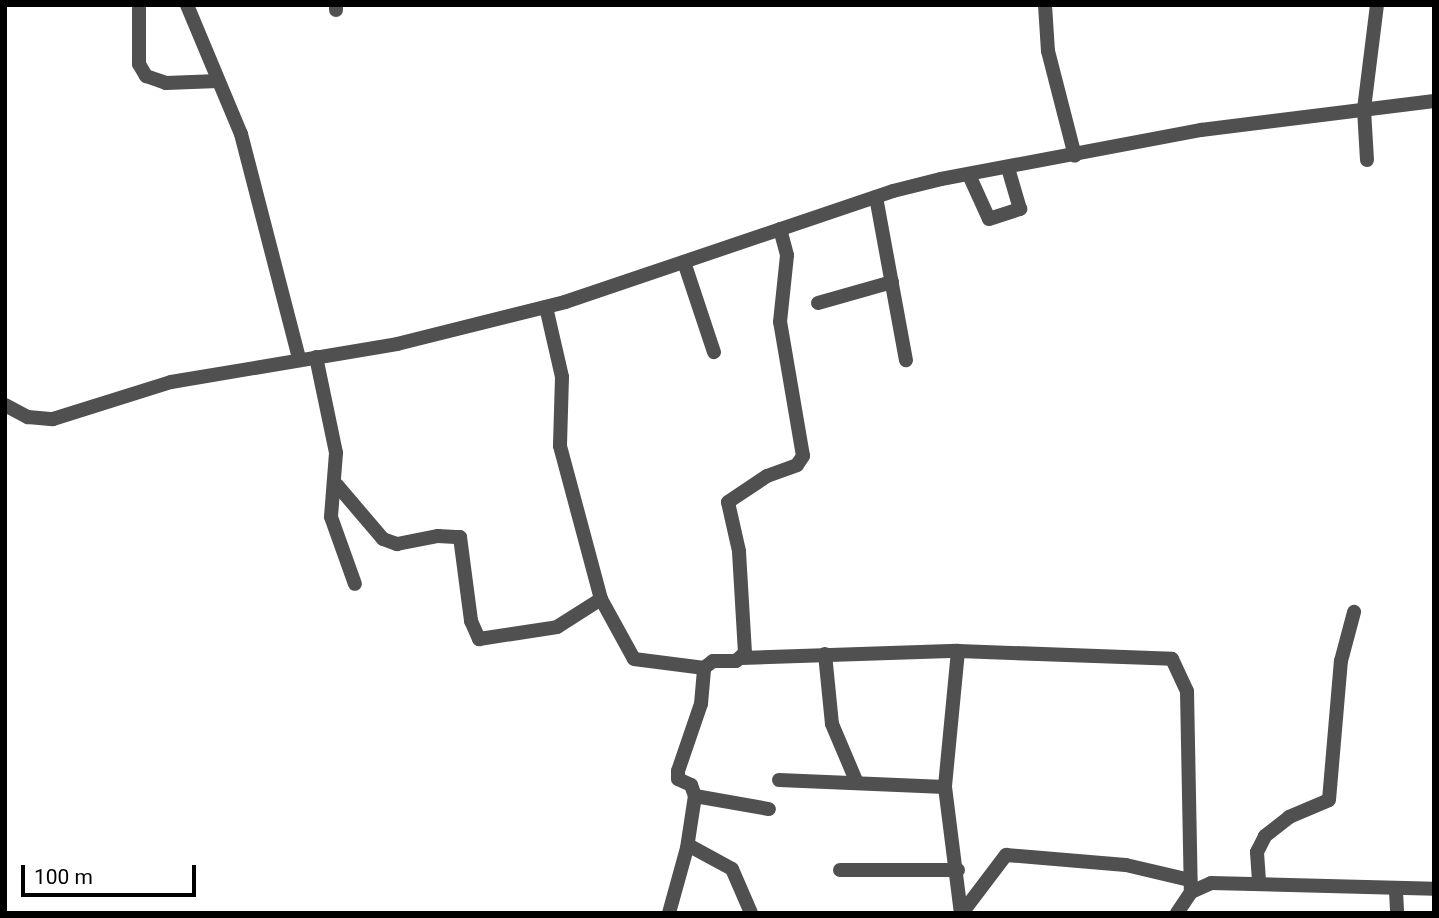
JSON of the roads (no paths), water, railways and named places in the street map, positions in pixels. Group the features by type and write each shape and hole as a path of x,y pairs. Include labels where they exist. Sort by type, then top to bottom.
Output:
{"street":[{"path":"187,5 253,174 299,359"},
{"path":"1045,5 1048,51 1075,156"},
{"path":"1367,160 1364,109 1377,5"},
{"path":"139,8 139,64 146,76 166,83 218,81"},
{"path":"5,405 28,417 53,419 155,386 397,344 546,307 876,197 970,175 1186,133 1434,101"},
{"path":"970,175 989,219 1020,209 1008,168"},
{"path":"876,197 906,360"},
{"path":"742,659 739,551 728,502 767,475 797,465 803,456 780,322 787,255 780,229"},
{"path":"684,262 714,352"},
{"path":"818,303 892,282"},
{"path":"546,307 562,377 560,446 601,598 634,659 704,668 713,661 742,659 958,651 1172,659 1187,691 1190,886 1177,913"},
{"path":"316,357 334,438 337,485 331,517 355,584"},
{"path":"337,485 383,539 397,544 438,536 460,537 471,621 479,639 557,627 601,598"},
{"path":"1259,881 1257,852 1265,836 1289,817 1329,800 1341,661 1354,612"},
{"path":"958,651 945,787 958,870 961,913"},
{"path":"825,654 832,724 856,783"},
{"path":"669,913 688,845 695,796 691,785 678,779 678,771 701,704 704,668"},
{"path":"779,780 945,787"},
{"path":"695,796 769,808"},
{"path":"688,845 732,869 751,913"},
{"path":"961,913 1006,855 1126,865 1190,886 1259,881 1396,891 1434,889"},
{"path":"840,870 958,870"},
{"path":"1396,891 1396,913"}]}
